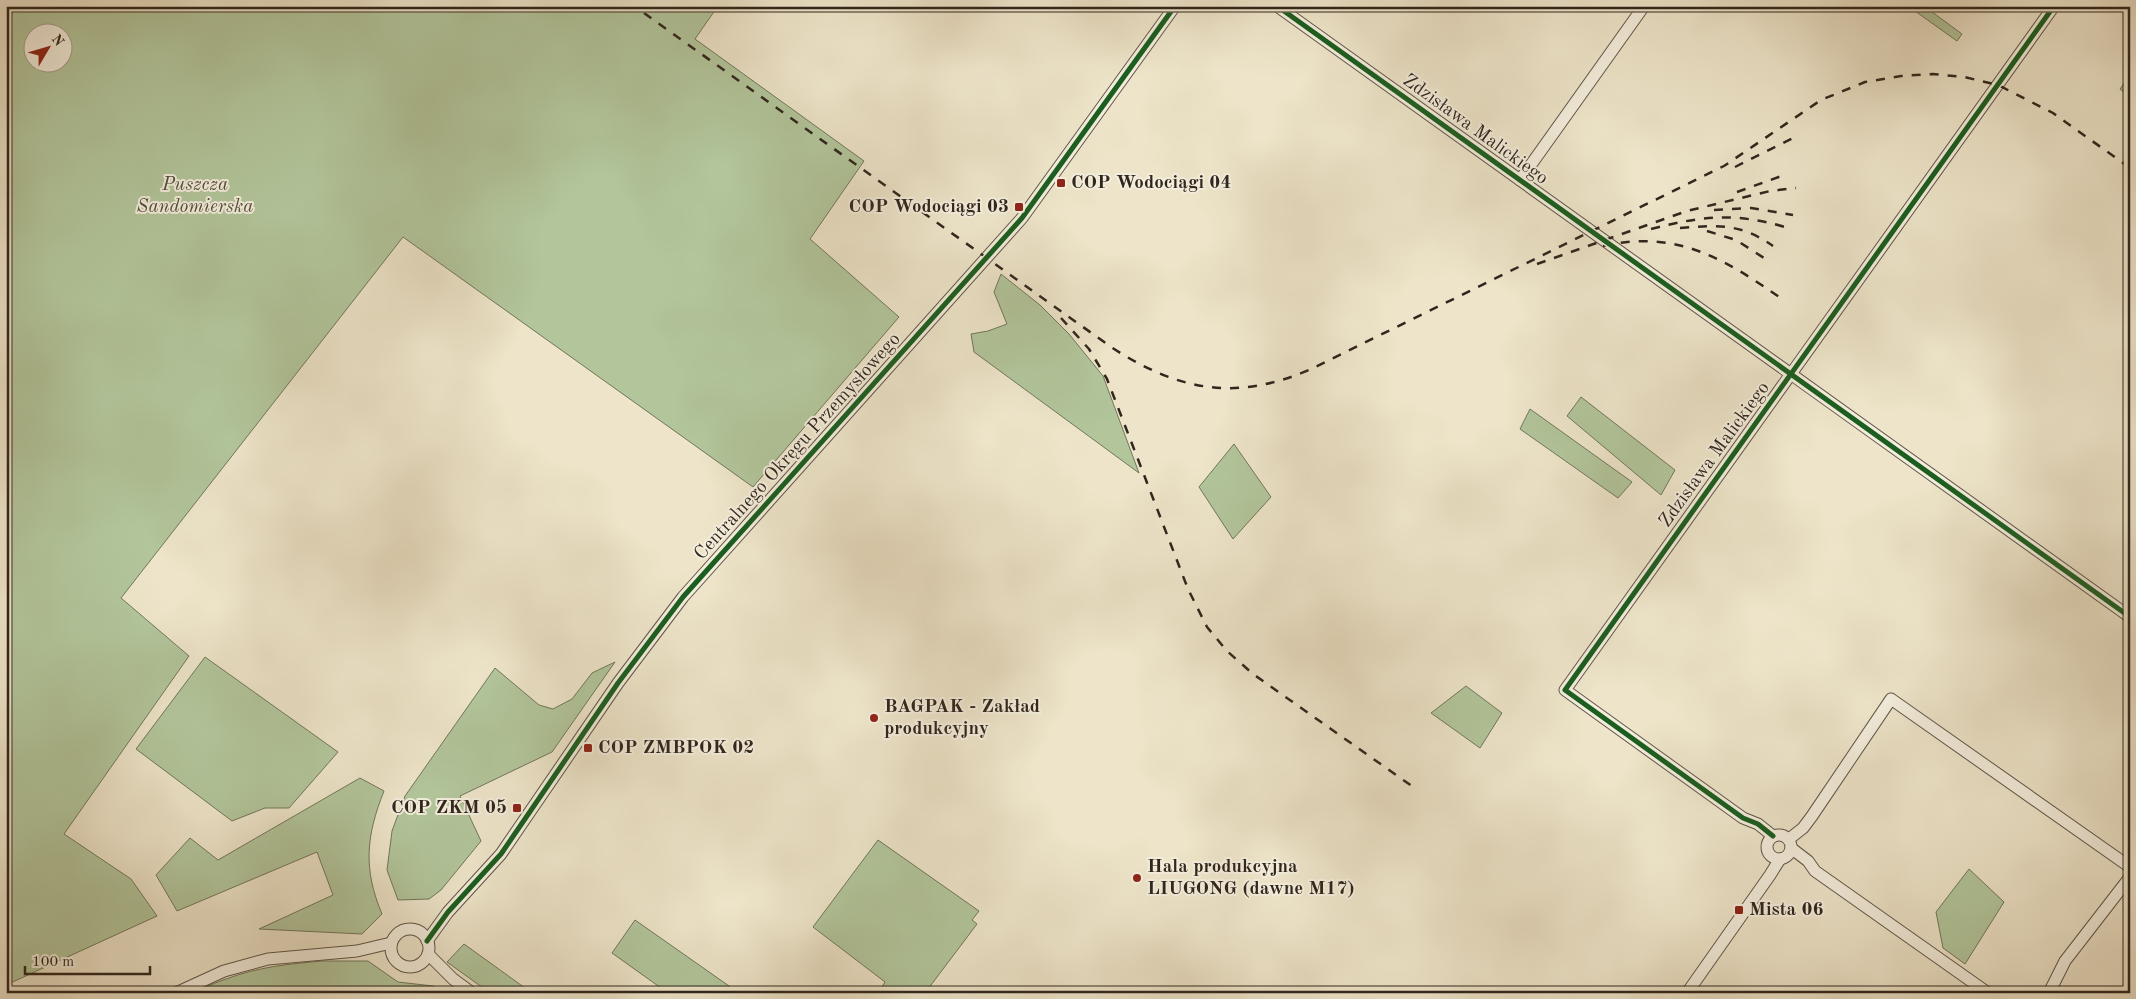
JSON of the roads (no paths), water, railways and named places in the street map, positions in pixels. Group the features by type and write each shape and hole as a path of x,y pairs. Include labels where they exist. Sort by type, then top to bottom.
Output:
{"street":[{"name":"Centralnego Okręgu Przemysłowego","path":"448,912 501,854 618,683 683,597 1022,218 1175,6"},
{"name":"Zdzisława Malickiego","path":"1278,6 1791,374 1565,690 1743,818 1770,840"},
{"path":"1520,180 1644,6"},
{"path":"2054,6 1791,374 2130,616"},
{"path":"1686,993 1698,969 1764,882 1783,852 1812,816 1891,699 2130,867"},
{"path":"1783,852 1780,835 1770,840 1767,850 1783,852 1808,861 1815,871 1988,993"},
{"path":"2049,993 2065,961 2130,878"},
{"path":"419,931 448,912"},
{"path":"425,959 427,941 448,912"},
{"path":"425,959 411,967 405,967 399,964 391,949 397,934 402,930 419,931 427,941"},
{"path":"176,993 224,971 268,959 391,949"},
{"path":"425,959 472,993"}],"railway":[{"path":"644,13 1111,347 1135,362 1159,373 1183,382 1207,387 1256,386 1282,380 1309,370 1724,166 1821,100 1865,82 1901,76 1933,74 1964,77 1998,85 2053,113 2130,168"},
{"path":"1735,167 1793,138"},
{"path":"1737,192 1787,174"},
{"path":"1537,264 1687,211 1770,191 1796,188"},
{"path":"1714,210 1751,208 1793,215"},
{"path":"1651,229 1686,221 1718,218 1749,219 1785,227"},
{"path":"1680,228 1729,227 1750,233 1773,246"},
{"path":"1707,231 1736,240 1764,258"},
{"path":"1603,246 1630,242 1655,242 1678,245 1722,261 1785,301"},
{"path":"1061,318 1089,349 1107,379 1188,589 1207,627 1227,651 1253,674 1416,789"}],"place":[{"name":"COP Wodociągi 04","path":"1061,183"},
{"name":"COP Wodociągi 03","path":"1019,207"},
{"name":"BAGPAK - Zakład produkcyjny","path":"874,718"},
{"name":"COP ZMBPOK 02","path":"588,748"},
{"name":"COP ZKM 05","path":"517,808"},
{"name":"Hala produkcyjna LIUGONG (dawne M17)","path":"1137,878"},
{"name":"Mista 06","path":"1739,910"}],"park label":[{"name":"Puszcza Sandomierska","path":"195,196"}]}
